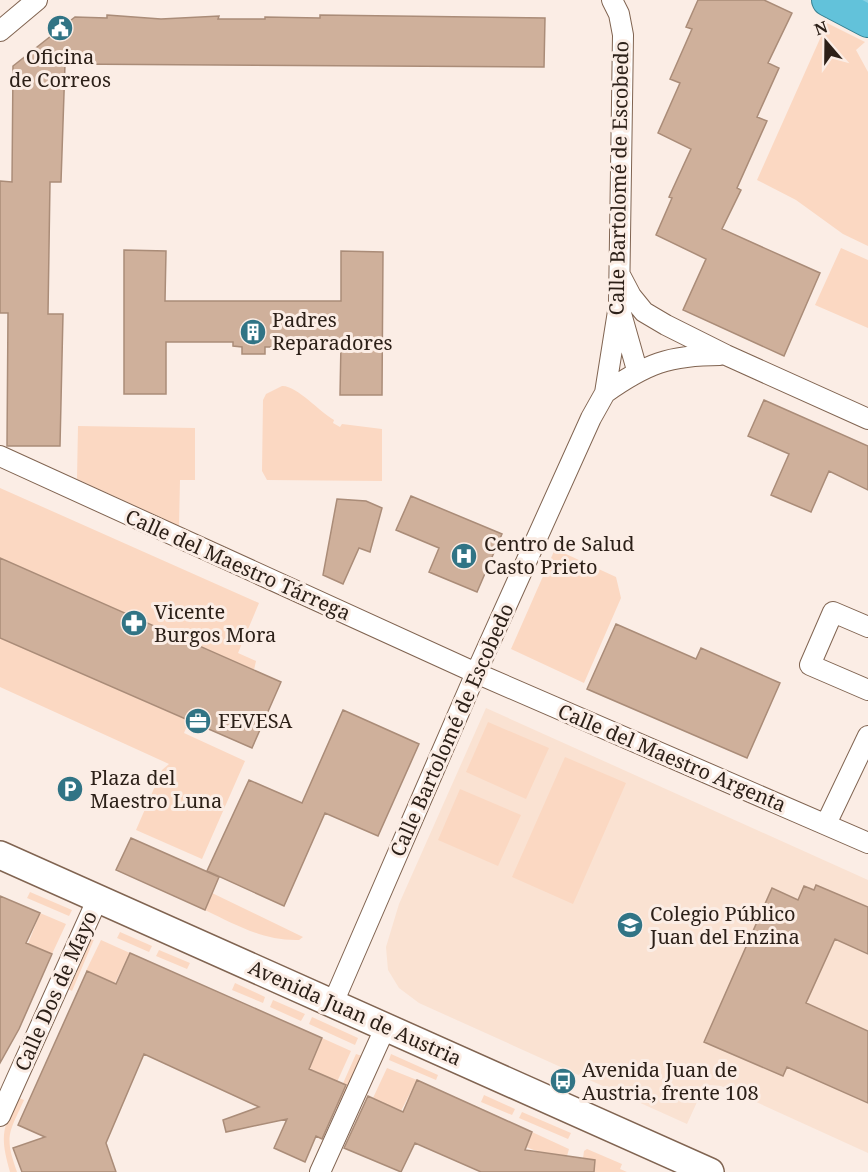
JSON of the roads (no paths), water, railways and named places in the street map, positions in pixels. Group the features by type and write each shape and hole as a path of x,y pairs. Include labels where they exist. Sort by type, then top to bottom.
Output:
{"highway":[{"path":"828,0 868,21"}],"main road":[{"name":"Avenida Juan de Austria","path":"0,855 707,1171"}],"street":[{"path":"0,31 37,0"},
{"name":"Calle Bartolomé de Escobedo","path":"333,1003 476,673 591,418 605,393 619,304 623,35 619,14 612,0"},
{"path":"619,272 631,296 644,312 726,356 868,419"},
{"path":"619,304 637,370"},
{"name":"Calle Bartolomé de Escobedo","path":"605,393 637,370 686,355 726,356"},
{"name":"Calle del Maestro Tárrega","path":"0,456 476,673"},
{"path":"868,627 833,612 810,665 868,690"},
{"name":"Calle del Maestro Argenta","path":"476,673 868,843"},
{"path":"825,824 868,736"},
{"name":"Calle Dos de Mayo","path":"0,1116 98,898"},
{"path":"320,1172 386,1026"}],"place":[{"name":"Oficina de Correos","path":"60,28"},
{"name":"Padres Reparadores","path":"253,332"},
{"name":"Centro de Salud Casto Prieto","path":"464,556"},
{"name":"Vicente Burgos Mora","path":"134,623"},
{"name":"FEVESA","path":"198,721"},
{"name":"Plaza del Maestro Luna","path":"70,789"},
{"name":"Colegio Público Juan del Enzina","path":"630,925"},
{"name":"Avenida Juan de Austria, frente 108","path":"563,1081"}]}
